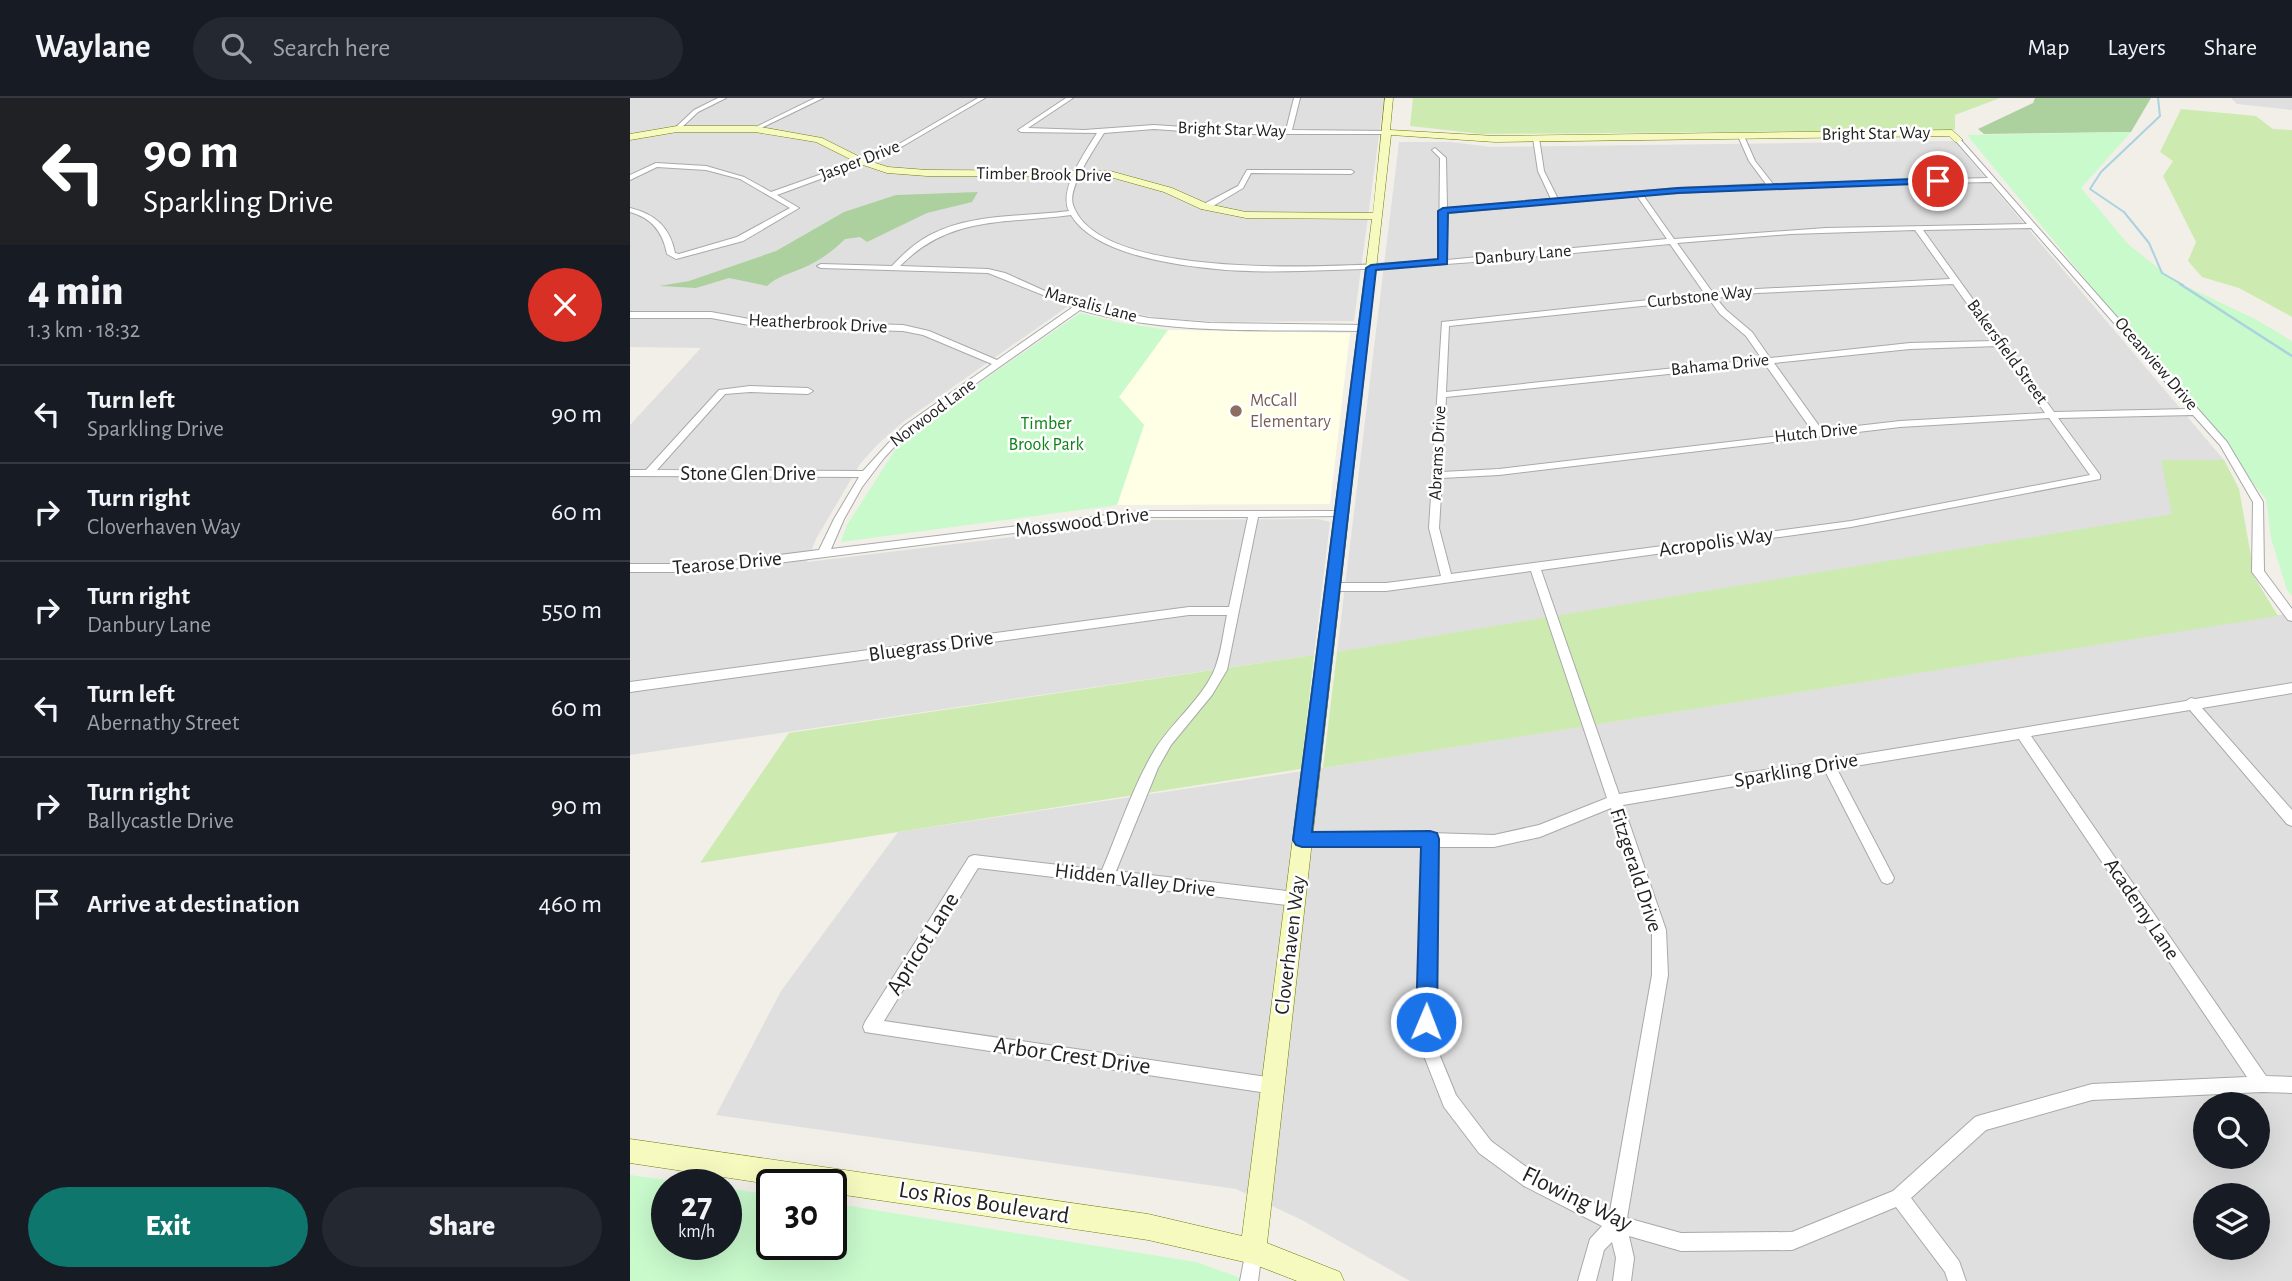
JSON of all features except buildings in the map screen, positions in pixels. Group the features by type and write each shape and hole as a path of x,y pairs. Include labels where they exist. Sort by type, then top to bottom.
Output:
{"street":[{"path":"680,126 696,111 723,98"},
{"path":"755,129 820,98"},
{"name":"Jasper Drive","path":"769,195 900,147 982,98"},
{"name":"Bright Star Way","path":"1070,98 1021,130 1101,131 1154,127 1228,132 1444,135 1462,141 1958,140"},
{"path":"1288,133 1297,98"},
{"name":"Cloverhaven Way","path":"1389,98 1389,135"},
{"name":"Cloverhaven Way","path":"1253,1251 1376,216 1389,135 1400,98"},
{"name":"Timber Brook Drive","path":"630,135 680,126 755,129 819,140 863,162 887,170 1110,174 1138,180 1205,207 1272,217 1376,216"},
{"path":"894,268 906,253 921,242 965,224 1074,212 1068,195 1101,131"},
{"path":"1742,139 1752,161 1771,186"},
{"name":"Oceanview Drive","path":"1958,140 2224,444 2258,502 2258,572 2292,617"},
{"path":"1536,141 1541,171 1556,201"},
{"path":"1435,150 1443,158 1443,262"},
{"path":"630,177 656,165 721,171 749,181 794,208 740,239 697,254 675,256 671,254 665,231 652,218 630,210"},
{"path":"1205,207 1241,187 1249,172 1351,172"},
{"path":"1443,211 1771,186 1992,180"},
{"path":"1639,194 1710,295 1723,312 1749,334 1818,432"},
{"name":"Danbury Lane","path":"1074,212 1097,234 1118,246 1175,262 1237,268 1371,268 1757,234 1917,227 2035,226"},
{"name":"Bakersfield Street","path":"1917,227 2096,477"},
{"name":"Marsalis Lane","path":"821,265 988,271 1012,278 1044,294 1117,316 1198,326 1364,328"},
{"name":"Curbstone Way","path":"1445,324 1710,295 1829,285 1956,281"},
{"name":"Norwood Lane","path":"823,554 837,518 882,451 907,428 1080,306"},
{"name":"Heatherbrook Drive","path":"630,315 711,315 760,324 903,328 926,333 999,364"},
{"name":"Abrams Drive","path":"1445,324 1434,528 1447,579"},
{"name":"Bahama Drive","path":"1441,395 1767,359 1910,346 2000,344"},
{"path":"649,473 722,391 808,391"},
{"name":"Hutch Drive","path":"1436,475 1523,469 1818,432 1970,419 2198,412"},
{"name":"Stone Glen Drive","path":"630,473 866,474"},
{"name":"Acropolis Way","path":"1333,587 1386,587 1850,524 2096,477"},
{"path":"1107,876 1158,754 1171,734 1216,681 1221,670 1254,513"},
{"name":"Mosswood Drive","path":"823,554 1140,514 1342,513"},
{"name":"Tearose Drive","path":"630,568 707,568 823,554"},
{"name":"Fitzgerald Drive","path":"1535,567 1659,930 1660,975 1618,1224 1625,1258 1622,1281"},
{"name":"Bluegrass Drive","path":"630,687 1189,611 1233,611"},
{"name":"Sparkling Drive","path":"1302,840 1494,841 1540,831 1613,801 2292,688"},
{"path":"2191,704 2292,820"},
{"name":"Academy Lane","path":"2022,733 2262,1084"},
{"path":"1828,764 1887,878"},
{"name":"Flowing Way","path":"1430,839 1426,1022 1432,1056 1450,1101 1485,1147 1530,1180 1618,1224 1681,1242 1792,1241 1899,1197 1981,1123 2092,1092 2292,1085"},
{"name":"Hidden Valley Drive","path":"974,861 1295,899"},
{"name":"Apricot Lane","path":"871,1027 974,861"},
{"name":"Arbor Crest Drive","path":"871,1027 1273,1086"},
{"name":"Los Rios Boulevard","path":"630,1151 1148,1227 1253,1251 1331,1281"},
{"path":"1899,1197 1953,1267 1957,1281"},
{"path":"1587,1281 1596,1245 1618,1224"},
{"path":"1249,1281 1253,1251"}],"shaded area":[{"path":"630,98 1384,98 1354,321 1218,322 1161,318 1112,310 1077,300 903,422 877,445 860,464 816,539 807,562 1152,520 1318,519 1330,522 1314,655 630,755 630,425 701,348 630,347"},
{"path":"2231,98 2292,98 2292,110 2237,104"},
{"path":"1954,141 2224,460 2239,489 2241,507 1905,571 1337,652 1399,142 1450,142 1492,147"},
{"name":"McCall Elementary","path":"1168,330 1350,333 1330,504 1117,505 1144,425 1119,397"},
{"path":"2292,613 2292,1281 1410,1281 1302,1220 1236,1189 716,1115 781,991 898,832 1323,768"}],"green space":[{"path":"1413,98 2000,98 1955,115 1955,130 1481,134 1410,126"},
{"path":"2035,98 2151,98 2131,132 1984,134 1978,129 2033,103"},
{"path":"2181,109 2256,116 2273,129 2292,130 2292,317 2239,288 2202,277 2188,261 2196,242 2163,176 2173,161 2160,152"},
{"path":"2131,132 2081,188 2128,244 2173,280 2255,319 2292,341 2292,596 2287,590 2271,538 2266,499 1967,135"},
{"path":"978,192 972,202 927,213 867,242 860,237 845,239 820,259 780,277 767,286 729,278 696,288 659,286 689,281 776,251 844,212 896,195"},
{"name":"Timber Brook Park","path":"1080,313 1168,330 1119,397 1144,425 1117,505 841,542 847,525 899,444 954,401"},
{"path":"2161,460 2224,460 2239,489 2255,578 2278,616 1323,768 1337,652 2172,514"},
{"path":"1314,655 1301,769 700,863 789,733"},
{"path":"630,1175 651,1178 651,1260 742,1260 742,1190 756,1193 756,1260 847,1260 847,1206 1196,1262 1249,1281 630,1281"}],"waterway":[{"path":"2158,98 2160,116 2101,172 2090,189 2124,212 2149,243 2162,273 2183,285"},
{"path":"2180,284 2292,356"}],"place":[{"name":"McCall Elementary","path":"1236,411"}],"route":[{"path":"1426,1022 1430,839 1302,840 1371,268 1443,262 1443,211 1678,190 1938,181"}]}
